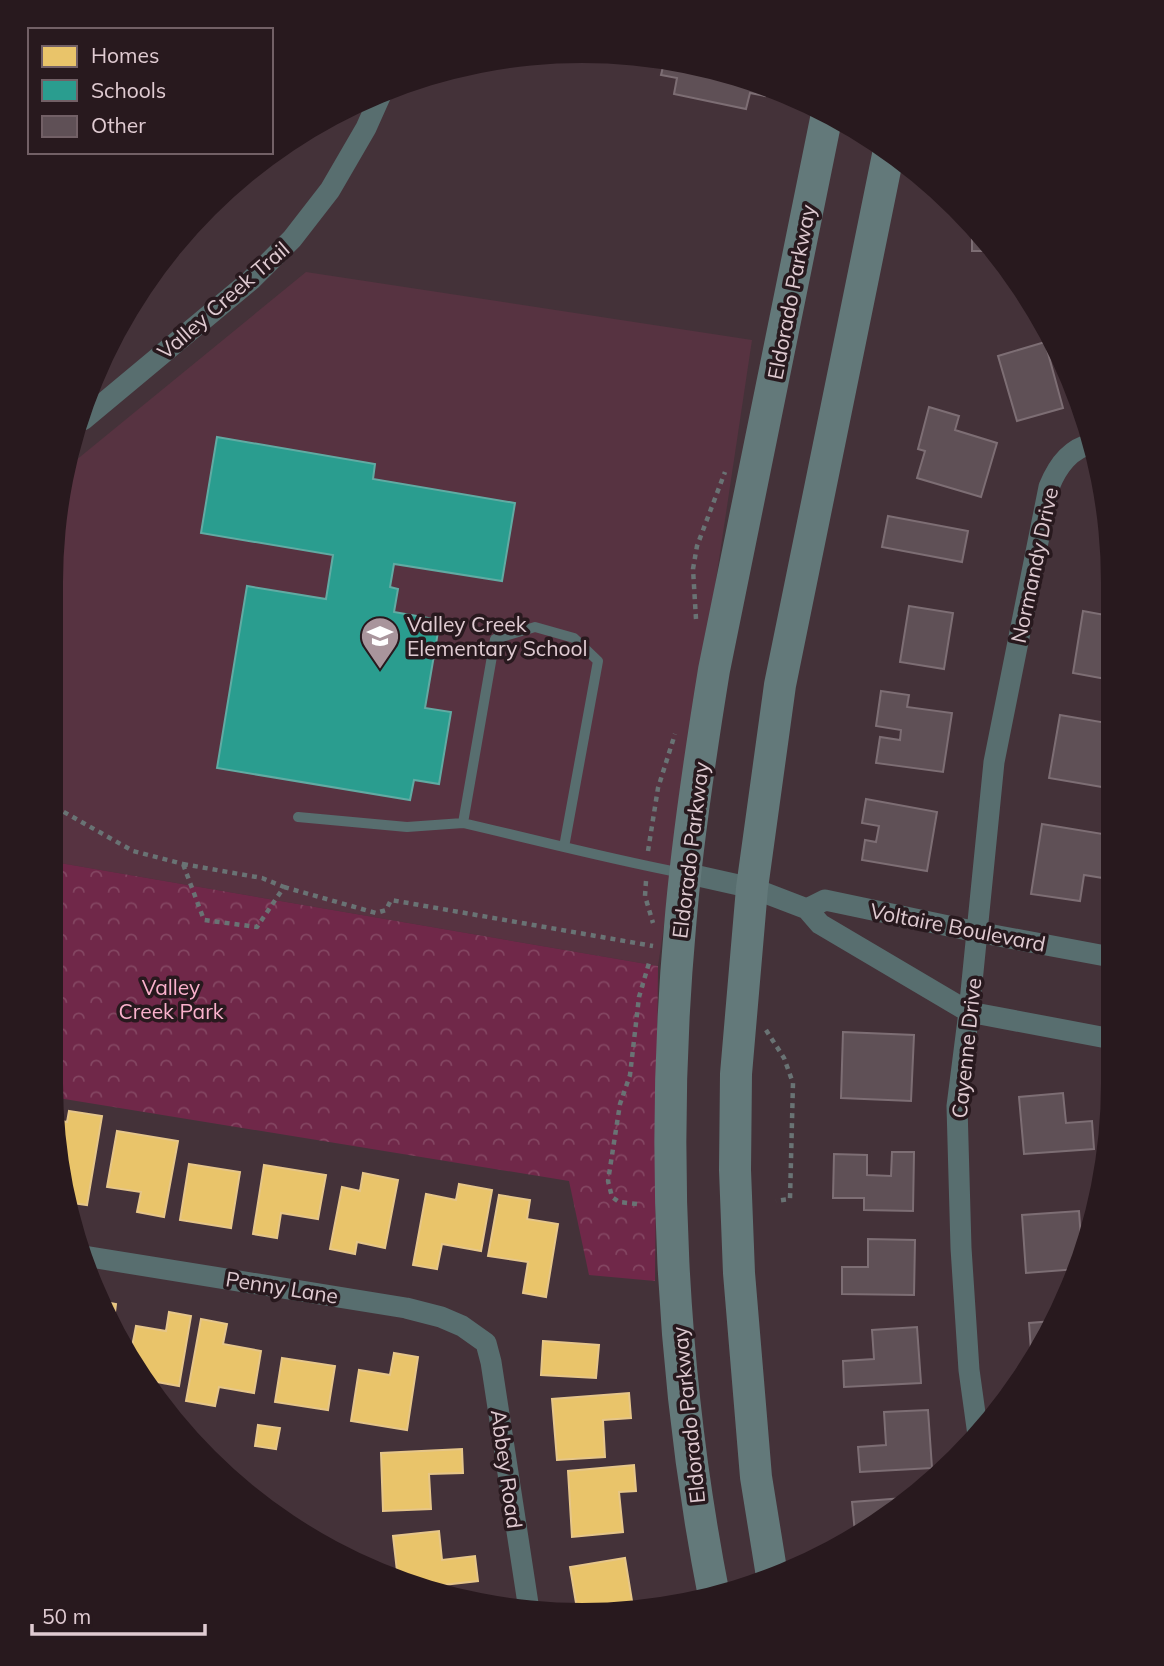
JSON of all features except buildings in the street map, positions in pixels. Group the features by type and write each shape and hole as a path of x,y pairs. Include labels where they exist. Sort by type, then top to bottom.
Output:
{"main road":[{"name":"Eldorado Parkway","path":"711,1586 685,1404 673,1245 673,1044 685,873 714,670 825,124"},
{"path":"771,1567 756,1477 747,1390 735,1170 736,1074 752,888 786,652 887,162"}],"street":[{"name":"Valley Creek Trail","path":"92,413 251,280 292,239 330,190 375,106"},
{"name":"Normandy Drive","path":"1014,664 1049,487 1055,470 1069,455 1083,448"},
{"name":"Cayenne Drive","path":"976,1421 969,1370 963,1275 957,1106 994,762 1014,664"},
{"name":"Voltaire Boulevard","path":"685,873 752,888 807,909 820,924 969,1012 1101,1037"},
{"name":"Voltaire Boulevard","path":"807,909 825,900 1101,955"},
{"name":"Penny Lane","path":"93,1258 406,1308 441,1317 462,1326 474,1335"},
{"name":"Abbey Road","path":"474,1335 486,1343 492,1362 528,1600"}],"lane":[{"path":"463,823 495,639 535,627 574,638 598,661 564,847"},
{"path":"298,817 407,827 463,823 685,873"}],"path":[{"path":"63,811 133,850 183,864 262,877 284,887 376,914 386,909 391,901 653,946"},
{"path":"183,864 204,919 257,927 284,887"},
{"path":"766,1029 784,1058 793,1083 790,1199 776,1201"}],"shaded area":[{"name":"Valley Creek Elementary School","path":"306,272 752,340 658,966 63,864 64,548 67,514 79,458"}],"green space":[{"name":"Valley Creek Park","path":"63,864 658,966 655,1281 589,1275 569,1181 63,1099"}],"place":[{"name":"Valley Creek Elementary School","path":"380,670"}]}
